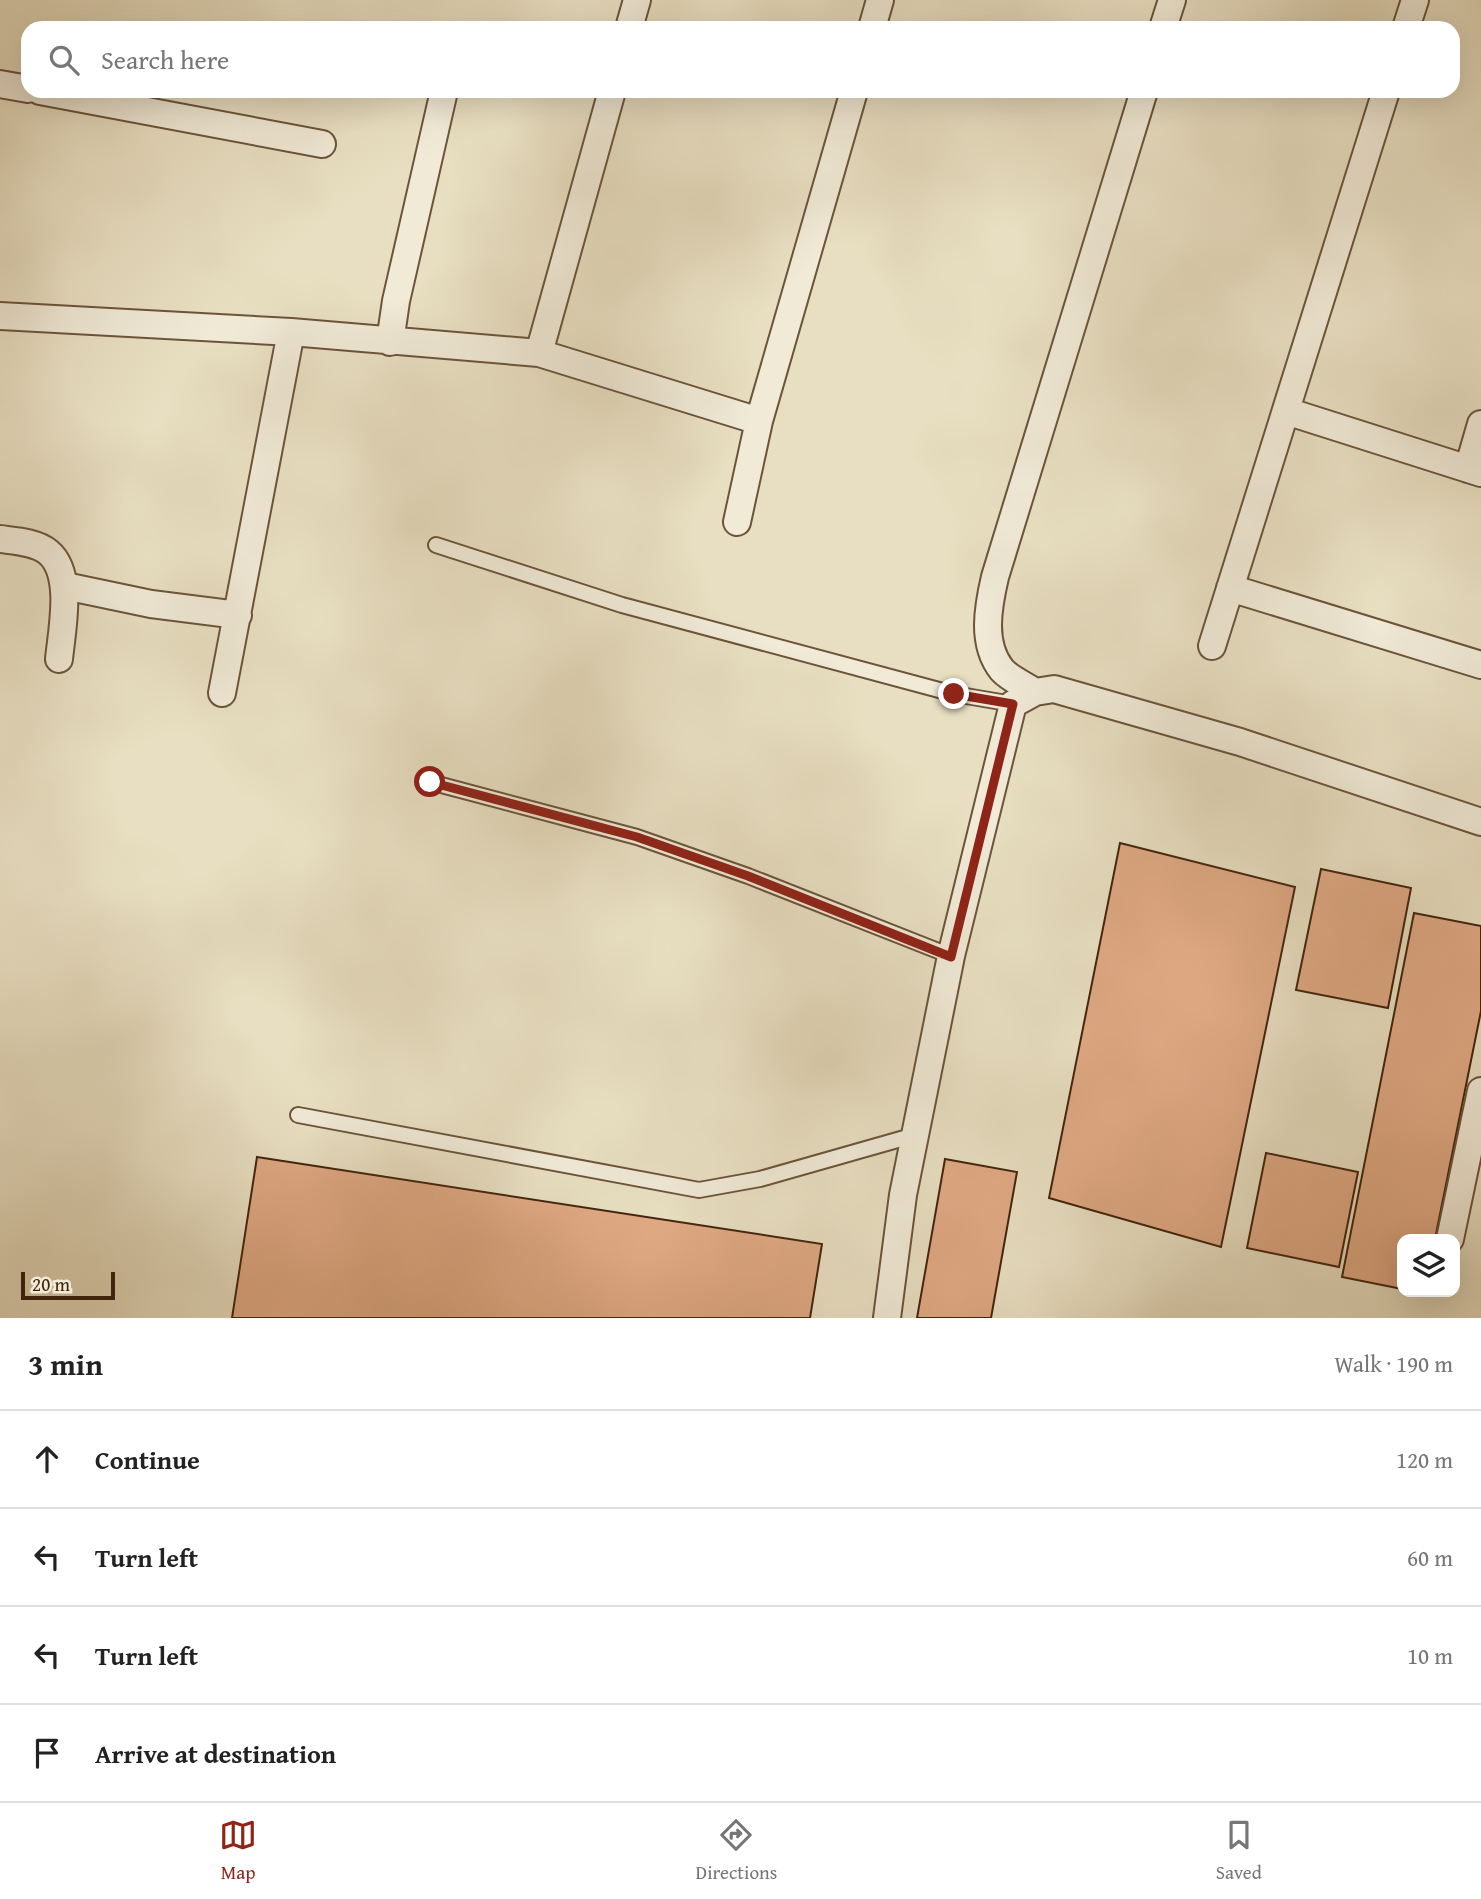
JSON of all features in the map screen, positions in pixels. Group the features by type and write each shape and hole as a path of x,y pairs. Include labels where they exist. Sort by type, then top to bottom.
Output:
{"street":[{"path":"631,21 637,0"},
{"path":"874,21 880,0"},
{"path":"1165,21 1172,0"},
{"path":"1408,21 1415,0"},
{"path":"0,84 21,88"},
{"path":"77,98 322,144"},
{"path":"390,342 396,301 442,98"},
{"path":"539,354 610,98"},
{"path":"737,522 759,421 852,98"},
{"path":"1024,698 1004,672 990,646 988,608 1142,98"},
{"path":"1212,646 1385,98"},
{"path":"0,316 291,332 539,354 759,421"},
{"path":"222,693 291,332"},
{"path":"1286,411 1474,471 1481,424"},
{"path":"0,539 34,545 48,551 60,565 65,586 59,659"},
{"path":"65,586 151,604 238,615"},
{"path":"1230,588 1481,665"},
{"path":"1024,698 1054,689 1240,742 1481,822"},
{"path":"887,1318 903,1195 951,957 1024,698"},
{"path":"1451,1234 1481,1091"}],"lane":[{"path":"436,545 634,608 954,694 1024,698"},
{"path":"430,782 637,837 748,876 951,957"},
{"path":"298,1115 699,1190 760,1179 915,1135"}],"building":[{"path":"1120,843 1295,887 1221,1247 1049,1198"},
{"path":"1321,869 1411,888 1388,1008 1296,990"},
{"path":"1414,913 1481,926 1481,1011 1436,1234 1397,1234 1397,1288 1342,1277"},
{"path":"1266,1153 1358,1172 1339,1267 1247,1248"},
{"path":"257,1157 822,1244 810,1318 232,1318"},
{"path":"945,1159 1017,1172 991,1318 917,1318"}],"route":[{"path":"430,782 637,837 748,876 951,957 1013,704 954,694"}]}
